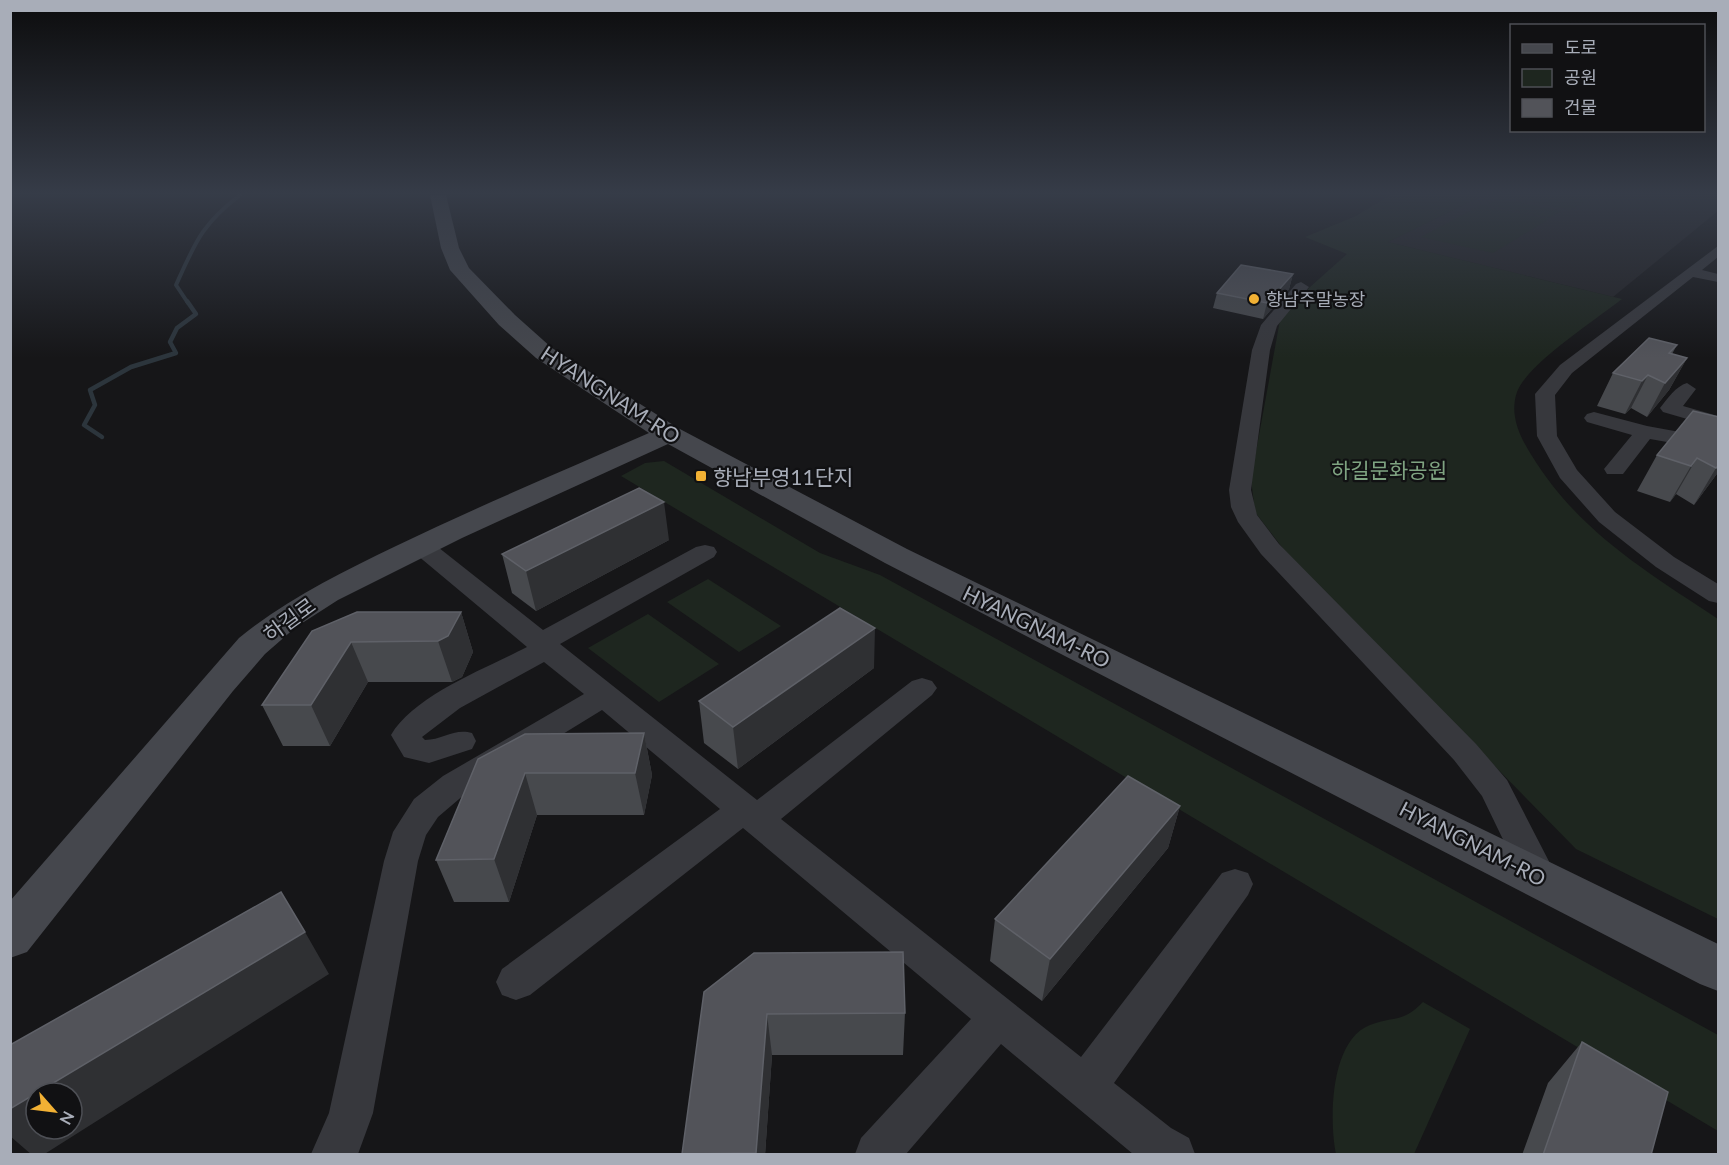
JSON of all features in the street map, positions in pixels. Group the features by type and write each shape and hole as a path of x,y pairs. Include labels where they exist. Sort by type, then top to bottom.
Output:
{"street":[{"name":"HYANGNAM-RO","path":"451,249 460,270 507,320 544,353 669,434 896,556 1538,875 1719,968"},
{"path":"1719,250 1566,369 1545,394 1547,436 1568,473 1607,517 1665,562 1719,595"},
{"path":"1692,272 1719,278"},
{"path":"1301,287 1269,325 1261,350 1240,490 1240,505 1248,521 1270,549 1465,752 1489,782 1538,875"},
{"path":"1687,388 1663,406 1719,422"},
{"path":"1594,418 1645,432 1718,444"},
{"path":"1615,469 1645,432"},
{"name":"하길로","path":"10,937 252,646 284,620 326,593 420,545 669,434"},
{"path":"420,545 1085,1087 1158,1151"},
{"path":"461,741 438,752 429,752 420,751 410,744 406,735 411,726 425,715 705,552"},
{"path":"516,982 922,688"},
{"path":"333,1155 340,1145 351,1113 401,861 410,832 426,808 454,785 605,695"},
{"path":"1085,1087 1235,884"},
{"path":"877,1155 999,1017"}],"shaded area":[{"path":"1417,249 1671,249 1613,297"}],"green space":[{"name":"하길문화공원","path":"1336,249 1418,249 1622,299 1564,342 1534,368 1517,392 1515,417 1523,441 1532,456 1571,507 1616,548 1718,619 1718,919 1576,849 1288,555 1255,512 1251,479 1280,320 1310,287 1347,254"},
{"path":"1477,249 1499,249 1493,253"},
{"path":"664,461 820,553 880,575 1718,1035 1718,1131 621,476 645,463"},
{"path":"708,579 781,626 739,652 667,602"},
{"path":"648,614 719,664 659,702 588,648"},
{"path":"1423,1002 1470,1029 1414,1154 1336,1154 1333,1122 1335,1082 1347,1047 1357,1033 1370,1025 1403,1016"}],"building":[{"path":"1241,265 1293,274 1267,303 1217,293"},
{"path":"1649,338 1677,345 1669,353 1687,358 1665,383 1648,375 1642,381 1613,373"},
{"path":"1693,411 1719,417 1719,465 1716,468 1697,458 1691,466 1657,455"},
{"path":"639,488 664,502 526,571 502,554"},
{"path":"840,608 875,628 733,727 699,701"},
{"path":"357,612 461,612 448,636 438,641 351,642 311,705 262,705 312,631"},
{"path":"644,733 635,773 525,773 494,859 436,860 478,759 525,734"},
{"path":"1128,776 1180,806 1050,959 995,919"},
{"path":"281,892 305,932 57,1081 24,1081 24,1101 10,1109 10,1045"},
{"path":"903,952 905,1013 767,1014 756,1153 682,1154 704,992 754,953"},
{"path":"1582,1042 1668,1092 1651,1155 1543,1155"}],"waterway":[{"path":"188,303 176,285 193,249"},
{"path":"102,437 84,425 95,405 90,390 131,367 176,353 170,342 177,328 196,314 187,301"}],"place":[{"name":"향남주말농장","path":"1254,299"},
{"name":"향남부영11단지","path":"701,476"}]}
